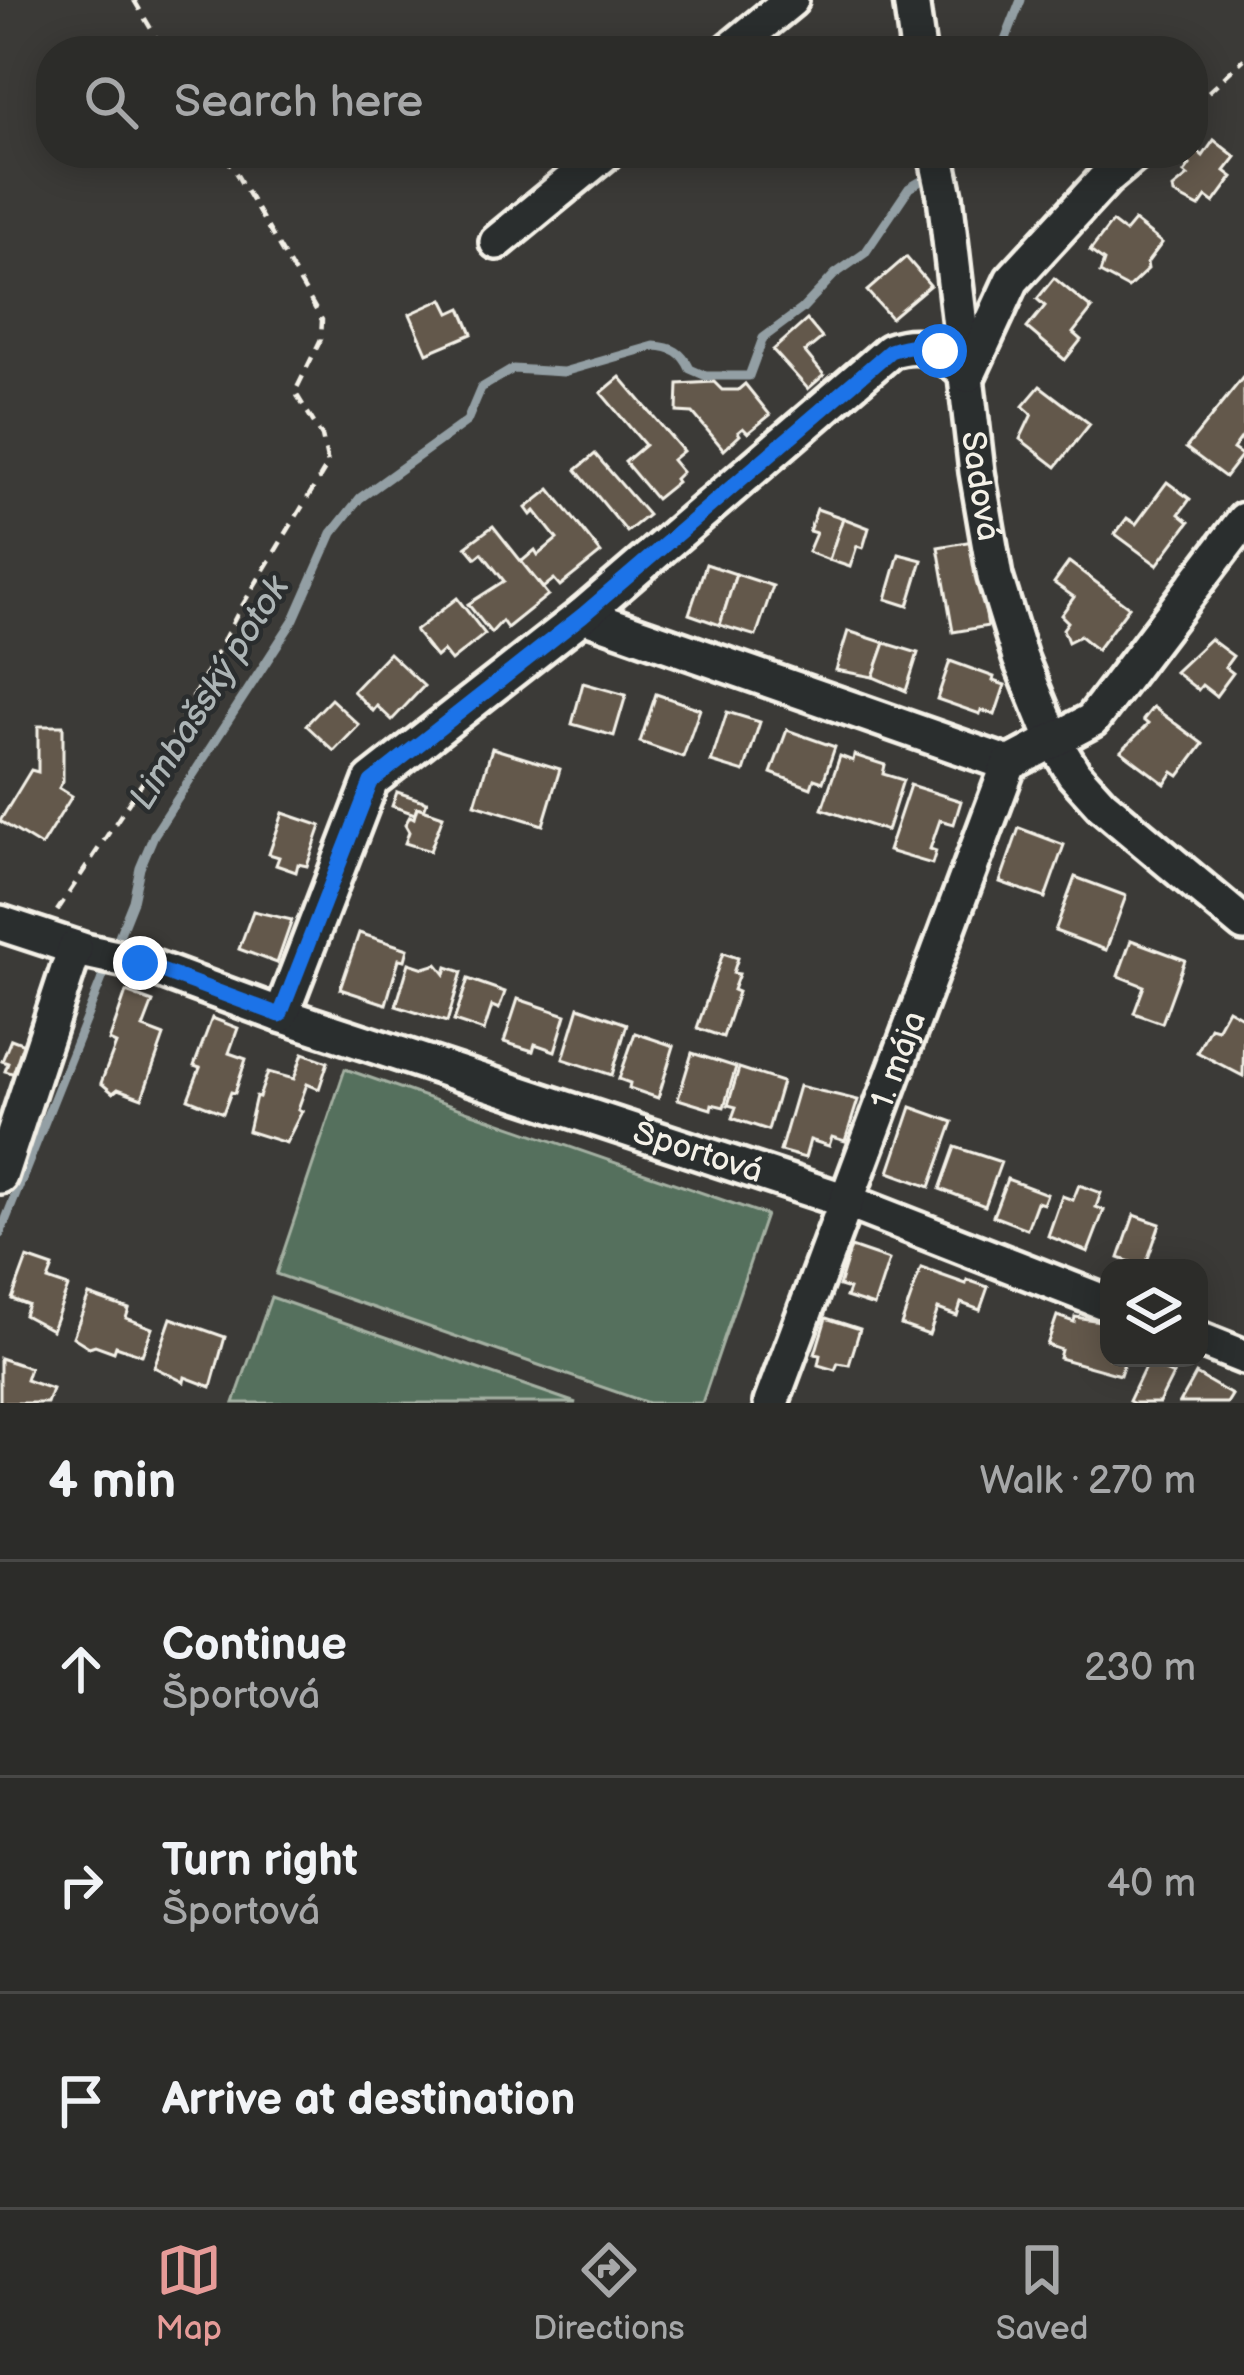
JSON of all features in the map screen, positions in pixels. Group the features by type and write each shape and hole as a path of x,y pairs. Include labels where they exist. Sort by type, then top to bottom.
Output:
{"street":[{"path":"747,36 791,0"},
{"path":"911,0 916,36"},
{"path":"497,242 587,168"},
{"name":"Sadová","path":"939,168 977,472 995,577 1020,658 1053,739 1074,774 1102,806 1244,924"},
{"path":"280,1015 371,782 583,615 890,351 925,345 940,351 968,375 1012,280 1119,168"},
{"path":"583,615 1009,764 1092,720 1244,520"},
{"name":"1. mája","path":"771,1403 1009,764"},
{"name":"Športová","path":"0,923 140,963 280,1015 846,1201 1100,1300"},
{"path":"0,1176 80,949"},
{"path":"1208,1343 1244,1357"}],"path":[{"path":"134,0 155,36"},
{"path":"1208,92 1244,59"},
{"path":"41,936 168,744 239,611 328,464 322,436 295,392 321,338 322,320 233,168"}],"green space":[{"path":"345,1069 766,1215 702,1403 648,1403 276,1274"},
{"path":"271,1297 576,1403 234,1403"}],"building":[{"path":"1214,140 1236,157 1225,171 1233,177 1214,203 1206,197 1199,207 1174,194 1173,188 1188,176 1184,173 1188,168 1208,168 1208,149"},
{"path":"1134,221 1162,243 1147,263 1148,269 1128,288 1100,273 1104,261 1090,251 1112,222 1125,232"},
{"path":"906,257 930,285 891,318 867,291"},
{"path":"1054,278 1092,309 1073,333 1081,340 1065,360 1027,328 1045,306 1037,299"},
{"path":"443,299 450,313 461,308 472,334 427,353 410,314"},
{"path":"807,320 822,338 805,352 824,375 808,389 773,350"},
{"path":"1244,376 1244,434 1233,449 1242,455 1225,477 1186,448"},
{"path":"620,377 683,451 672,460 682,472 677,482 656,499 625,462 645,445 601,393"},
{"path":"714,382 722,390 738,390 745,384 770,415 748,433 743,428 724,450 693,413 677,412 678,384"},
{"path":"1040,386 1090,424 1056,467 1020,439 1032,414 1023,406"},
{"path":"595,454 648,515 627,532 576,470"},
{"path":"1167,482 1190,499 1179,514 1189,522 1157,565 1115,534 1127,518 1136,524"},
{"path":"550,489 601,553 560,586 554,579 543,588 521,562 557,539 535,511 531,515 526,508"},
{"path":"817,509 843,518 829,560 808,552 816,533 809,531"},
{"path":"843,518 869,528 850,567 829,560"},
{"path":"493,526 548,595 507,628 502,621 491,633 468,604 504,581 482,553 476,558 466,546"},
{"path":"973,541 988,626 953,632 938,547"},
{"path":"899,554 922,560 908,606 886,599"},
{"path":"1069,562 1129,607 1097,650 1080,636 1068,642 1063,629 1068,622 1061,615 1074,597 1054,583"},
{"path":"706,564 736,574 720,625 689,614"},
{"path":"736,574 773,586 756,636 720,625"},
{"path":"457,598 485,634 451,661 443,651 436,657 415,631"},
{"path":"848,631 885,643 873,677 836,670"},
{"path":"1210,639 1233,656 1225,667 1233,673 1216,696 1202,685 1198,690 1175,672"},
{"path":"885,643 918,653 906,691 873,677"},
{"path":"389,653 424,686 392,720 377,706 373,711 353,691"},
{"path":"950,661 1005,685 995,715 937,699"},
{"path":"583,683 626,695 614,736 572,724"},
{"path":"656,694 700,709 683,757 640,742"},
{"path":"331,699 359,725 334,751 306,725"},
{"path":"1153,707 1203,744 1179,776 1173,772 1165,784 1121,751 1148,724 1143,720"},
{"path":"727,712 760,722 744,772 711,762"},
{"path":"38,726 63,726 59,788 72,796 41,846 0,821 31,770 38,772"},
{"path":"787,730 835,747 823,782 814,779 811,788 771,773"},
{"path":"492,748 560,769 543,825 475,804"},
{"path":"854,755 885,765 883,774 903,780 887,831 822,809 840,756 853,761"},
{"path":"910,785 961,801 954,824 940,820 930,849 936,851 932,864 888,851"},
{"path":"397,792 427,802 424,810 417,807 415,814 392,806"},
{"path":"417,807 443,816 430,851 405,843 409,832 405,825 410,816 414,818"},
{"path":"283,813 321,826 307,866 298,864 296,872 276,865 279,857 269,854"},
{"path":"1019,828 1064,845 1045,898 1000,882"},
{"path":"1075,877 1126,896 1106,950 1055,931"},
{"path":"253,911 292,920 277,963 239,949"},
{"path":"359,933 408,949 405,960 399,959 386,1004 340,989"},
{"path":"1131,940 1185,960 1162,1023 1134,1013 1144,986 1118,976"},
{"path":"723,953 738,958 733,973 739,974 723,1037 697,1028"},
{"path":"409,963 424,968 437,964 445,974 447,967 462,972 447,1022 396,1006"},
{"path":"468,979 505,992 499,1009 492,1006 484,1031 454,1021"},
{"path":"126,992 153,1002 143,1028 164,1036 142,1098 118,1089 113,1093 101,1083 116,1044 109,1041"},
{"path":"518,999 566,1015 555,1051 535,1044 533,1051 504,1042"},
{"path":"579,1007 627,1024 612,1075 563,1059"},
{"path":"1228,1009 1244,1018 1243,1076 1197,1052 1210,1027 1217,1029"},
{"path":"212,1018 238,1028 229,1053 246,1059 223,1113 188,1099 200,1068 194,1066"},
{"path":"635,1033 674,1046 658,1098 629,1088 630,1083 619,1079"},
{"path":"11,1039 27,1045 15,1074 5,1071 8,1063 2,1061"},
{"path":"303,1053 328,1062 319,1089 307,1084 298,1109 302,1111 286,1143 248,1131 256,1096 268,1072 294,1079"},
{"path":"692,1053 736,1067 724,1107 712,1104 711,1109 678,1099"},
{"path":"739,1068 782,1082 768,1130 732,1118 736,1107 728,1105"},
{"path":"799,1086 858,1100 845,1141 832,1137 829,1146 810,1140 805,1158 780,1151"},
{"path":"911,1107 953,1122 930,1187 889,1172"},
{"path":"955,1147 1001,1162 985,1206 940,1189"},
{"path":"1007,1179 1047,1194 1043,1204 1037,1202 1027,1229 993,1216"},
{"path":"1079,1185 1101,1193 1096,1207 1104,1210 1088,1252 1048,1236 1062,1196 1073,1200"},
{"path":"1134,1215 1160,1224 1148,1259 1119,1258"},
{"path":"851,1247 889,1260 874,1306 846,1297 849,1289 839,1286"},
{"path":"27,1258 53,1267 48,1280 68,1287 52,1330 24,1315 28,1305 12,1299"},
{"path":"921,1268 988,1287 980,1310 961,1303 957,1316 938,1309 929,1335 901,1325"},
{"path":"89,1295 129,1309 126,1318 152,1328 142,1355 116,1346 114,1352 89,1347 73,1337"},
{"path":"1057,1316 1074,1322 1075,1317 1100,1321 1100,1367 1123,1367 1120,1375 1059,1358 1061,1350 1047,1345"},
{"path":"171,1318 225,1337 211,1387 185,1377 184,1382 154,1367"},
{"path":"826,1318 860,1329 849,1365 838,1363 835,1370 818,1365 820,1355 815,1354"},
{"path":"0,1358 30,1368 26,1380 52,1389 47,1403 0,1403"},
{"path":"1145,1367 1173,1375 1159,1403 1129,1401"},
{"path":"1196,1374 1232,1395 1227,1403 1180,1403"}],"waterway":[{"name":"Limbašský potok","path":"1007,36 1021,0"},
{"name":"Limbašský potok","path":"0,1234 133,901 154,835 294,619 332,533 360,498 467,421 481,388 513,369 563,372 654,346 676,352 690,369 706,376 749,376 763,338 865,253 909,188 931,175"}],"route":[{"path":"140,963 280,1015 371,782 583,615 890,351 925,345 940,351"}]}
